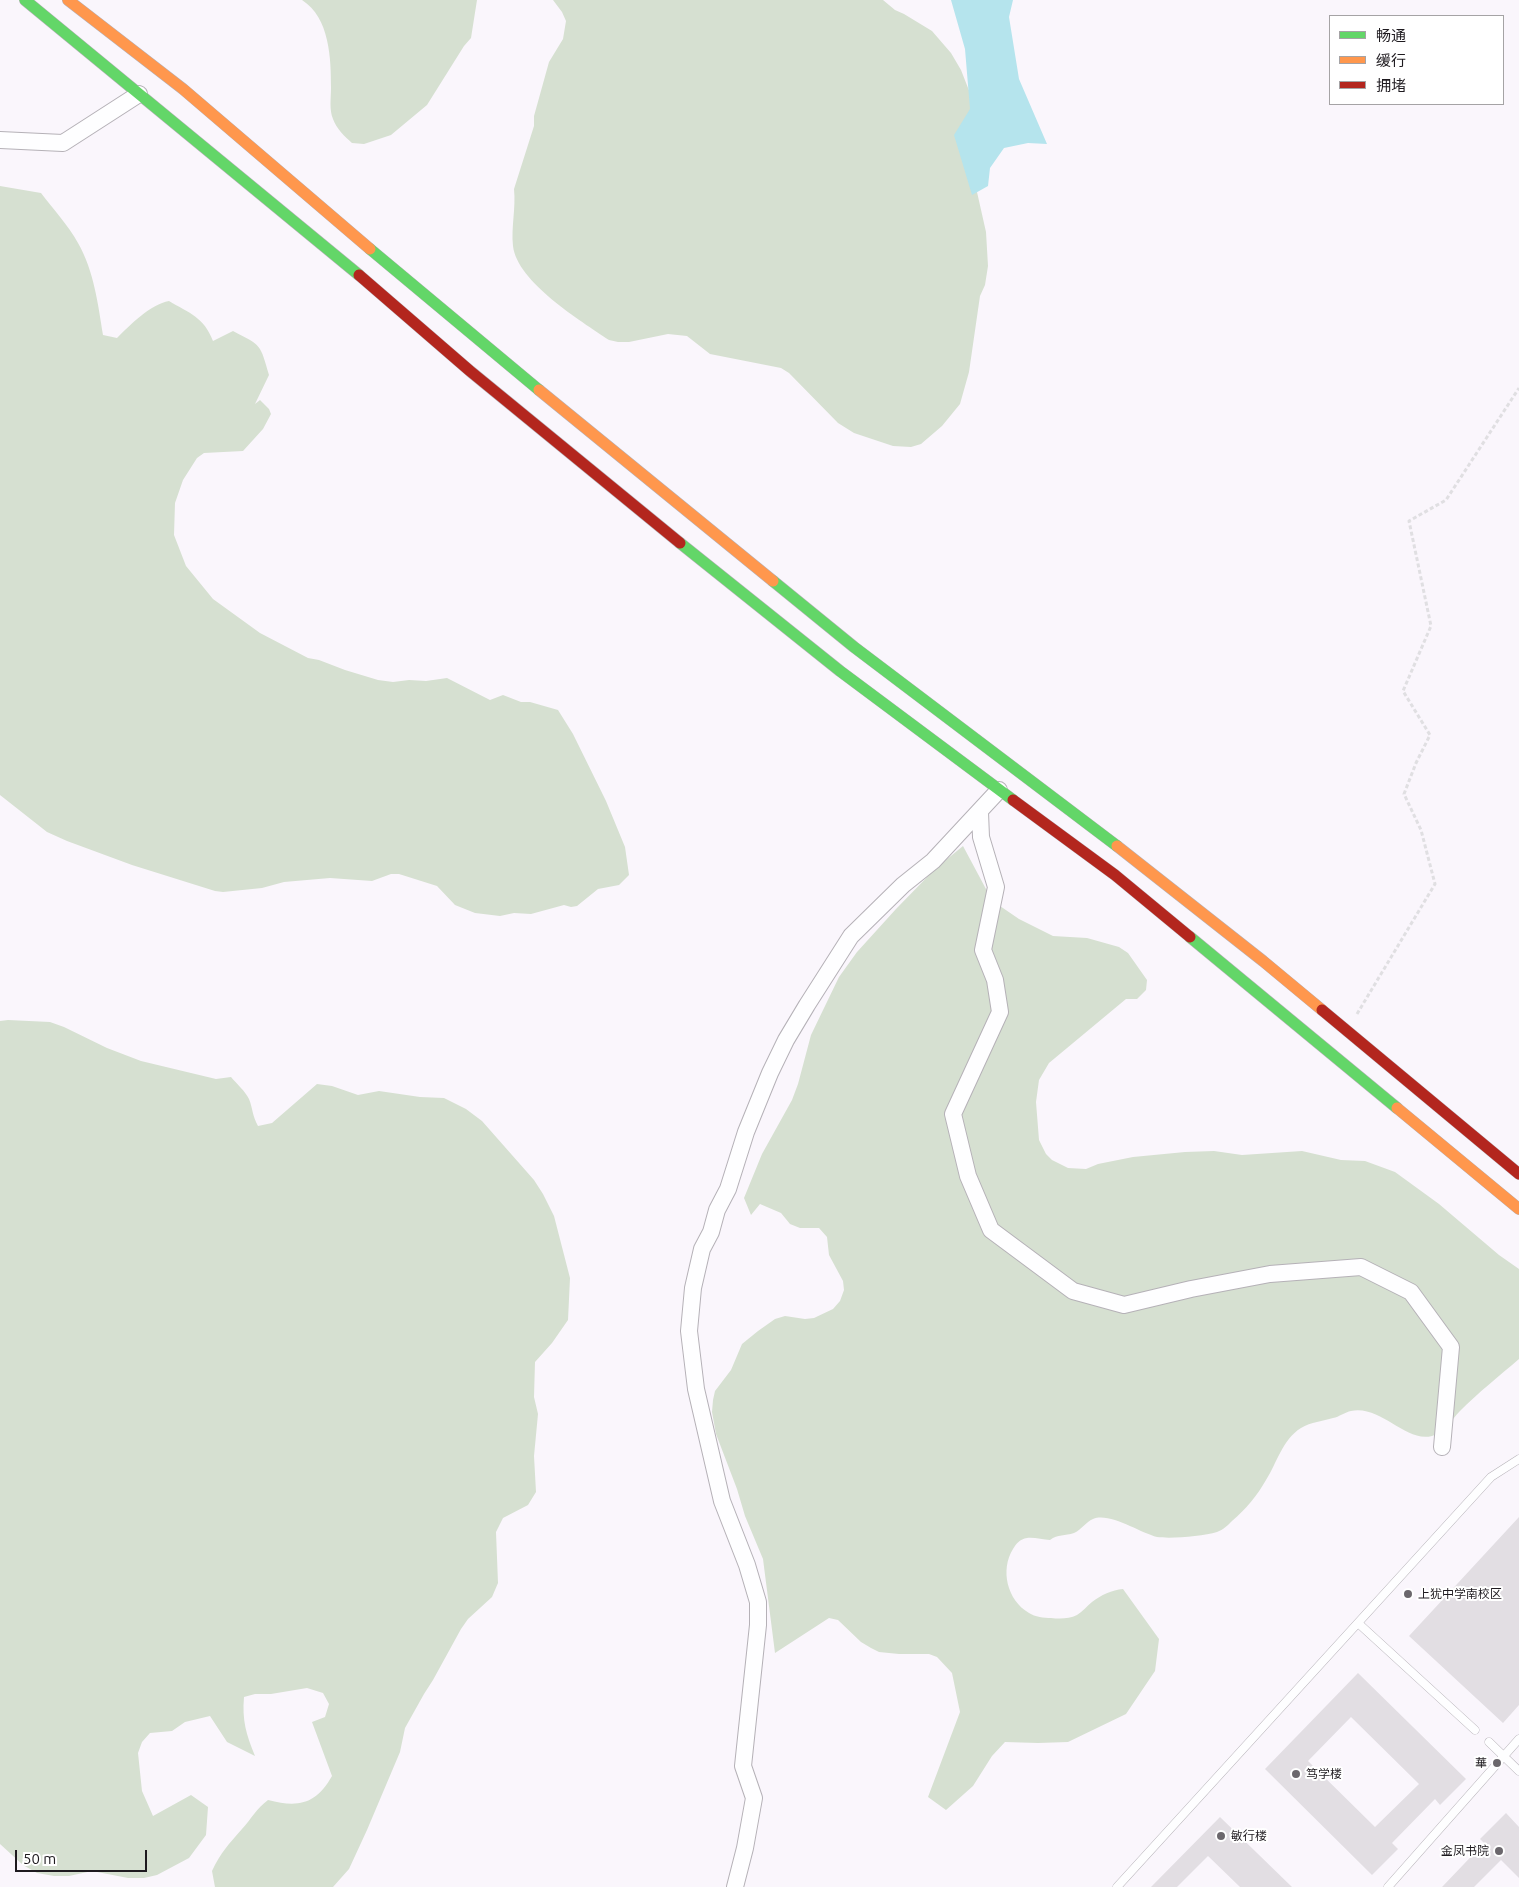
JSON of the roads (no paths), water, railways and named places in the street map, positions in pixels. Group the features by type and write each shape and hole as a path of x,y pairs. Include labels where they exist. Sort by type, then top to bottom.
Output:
{"main road":[{"path":"25,0 317,239 478,378 658,525 840,671 1115,875 1519,1209"},
{"path":"68,0 183,89 489,350 854,647 1126,853 1264,961 1519,1174"}],"street":[{"path":"0,140 63,143 139,94"},
{"path":"735,1887 745,1848 754,1798 743,1766 758,1626 758,1602 747,1565 722,1501 703,1426 688,1331 692,1288 702,1249 717,1210 728,1189 753,1112 786,1040 807,1005 851,936 903,885 933,861 999,790"},
{"path":"980,812 981,837 996,887 983,950 994,980 1000,1012 953,1114 968,1176 991,1230 1073,1291 1124,1305 1191,1289 1270,1274 1361,1267 1411,1292 1452,1346 1442,1447"}],"lane":[{"path":"1117,1887 1491,1477 1519,1459"},
{"path":"1358,1623 1475,1730"},
{"path":"1388,1887 1519,1739"},
{"path":"1489,1742 1519,1770"}],"water":[{"path":"951,0 1013,0 1009,17 1019,79 1047,144 1028,143 1004,148 990,168 988,186 972,195 954,135 970,109 965,49"}],"place":[{"name":"上犹中学南校区","path":"1408,1594"},
{"name":"華","path":"1497,1763"},
{"name":"笃学楼","path":"1296,1774"},
{"name":"敏行楼","path":"1221,1836"},
{"name":"金凤书院","path":"1499,1851"}]}
